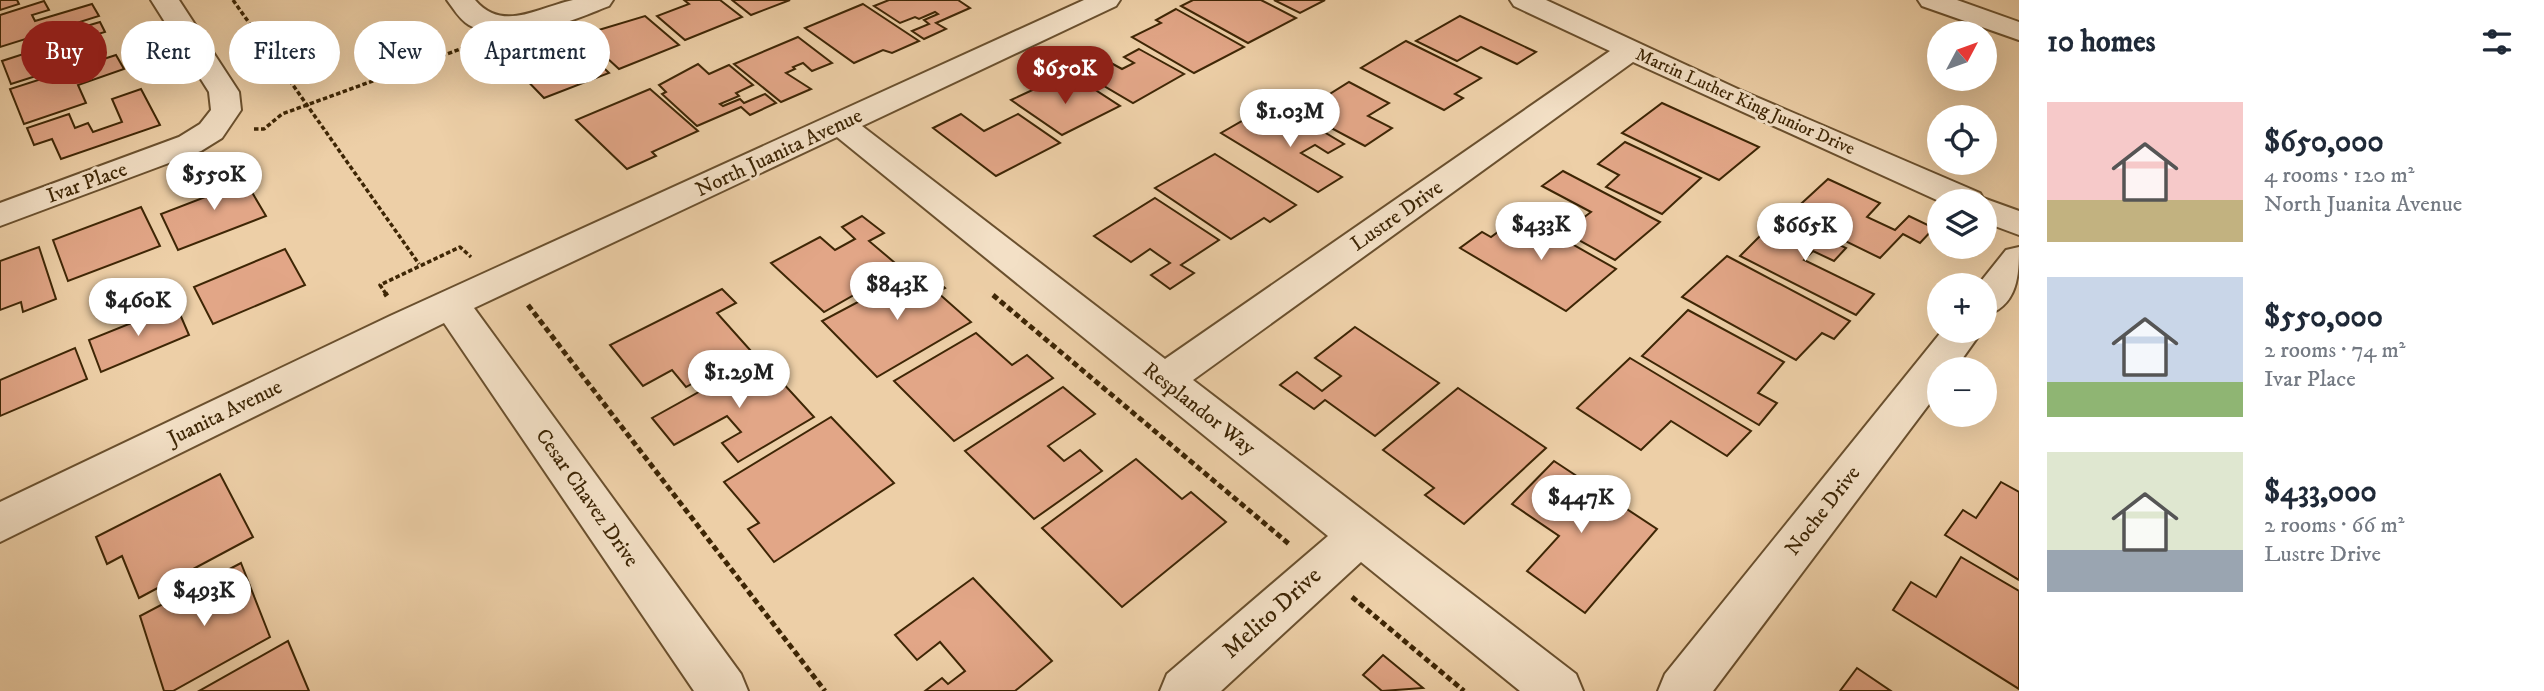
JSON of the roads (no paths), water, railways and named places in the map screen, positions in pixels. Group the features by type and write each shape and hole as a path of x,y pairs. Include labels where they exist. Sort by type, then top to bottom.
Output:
{"street":[{"name":"Ivar Place","path":"0,215 166,155 211,131 226,110 224,92 165,0"},
{"path":"461,0 479,19 506,23 548,18 599,0"},
{"name":"North Juanita Avenue","path":"452,304 1106,0"},
{"name":"Martin Luther King Junior Drive","path":"1524,0 1630,51 1941,189"},
{"path":"1937,1 2019,32"},
{"name":"Lustre Drive","path":"1163,381 1630,51"},
{"name":"Resplandor Way","path":"841,125 1558,691"},
{"path":"1997,215 2019,224"},
{"path":"1997,287 2019,259"},
{"name":"Juanita Avenue","path":"0,523 452,304"},
{"name":"Cesar Chavez Drive","path":"452,304 723,691"},
{"name":"Noche Drive","path":"1683,691 1954,343"},
{"name":"Melito Drive","path":"1185,691 1359,536"}]}
